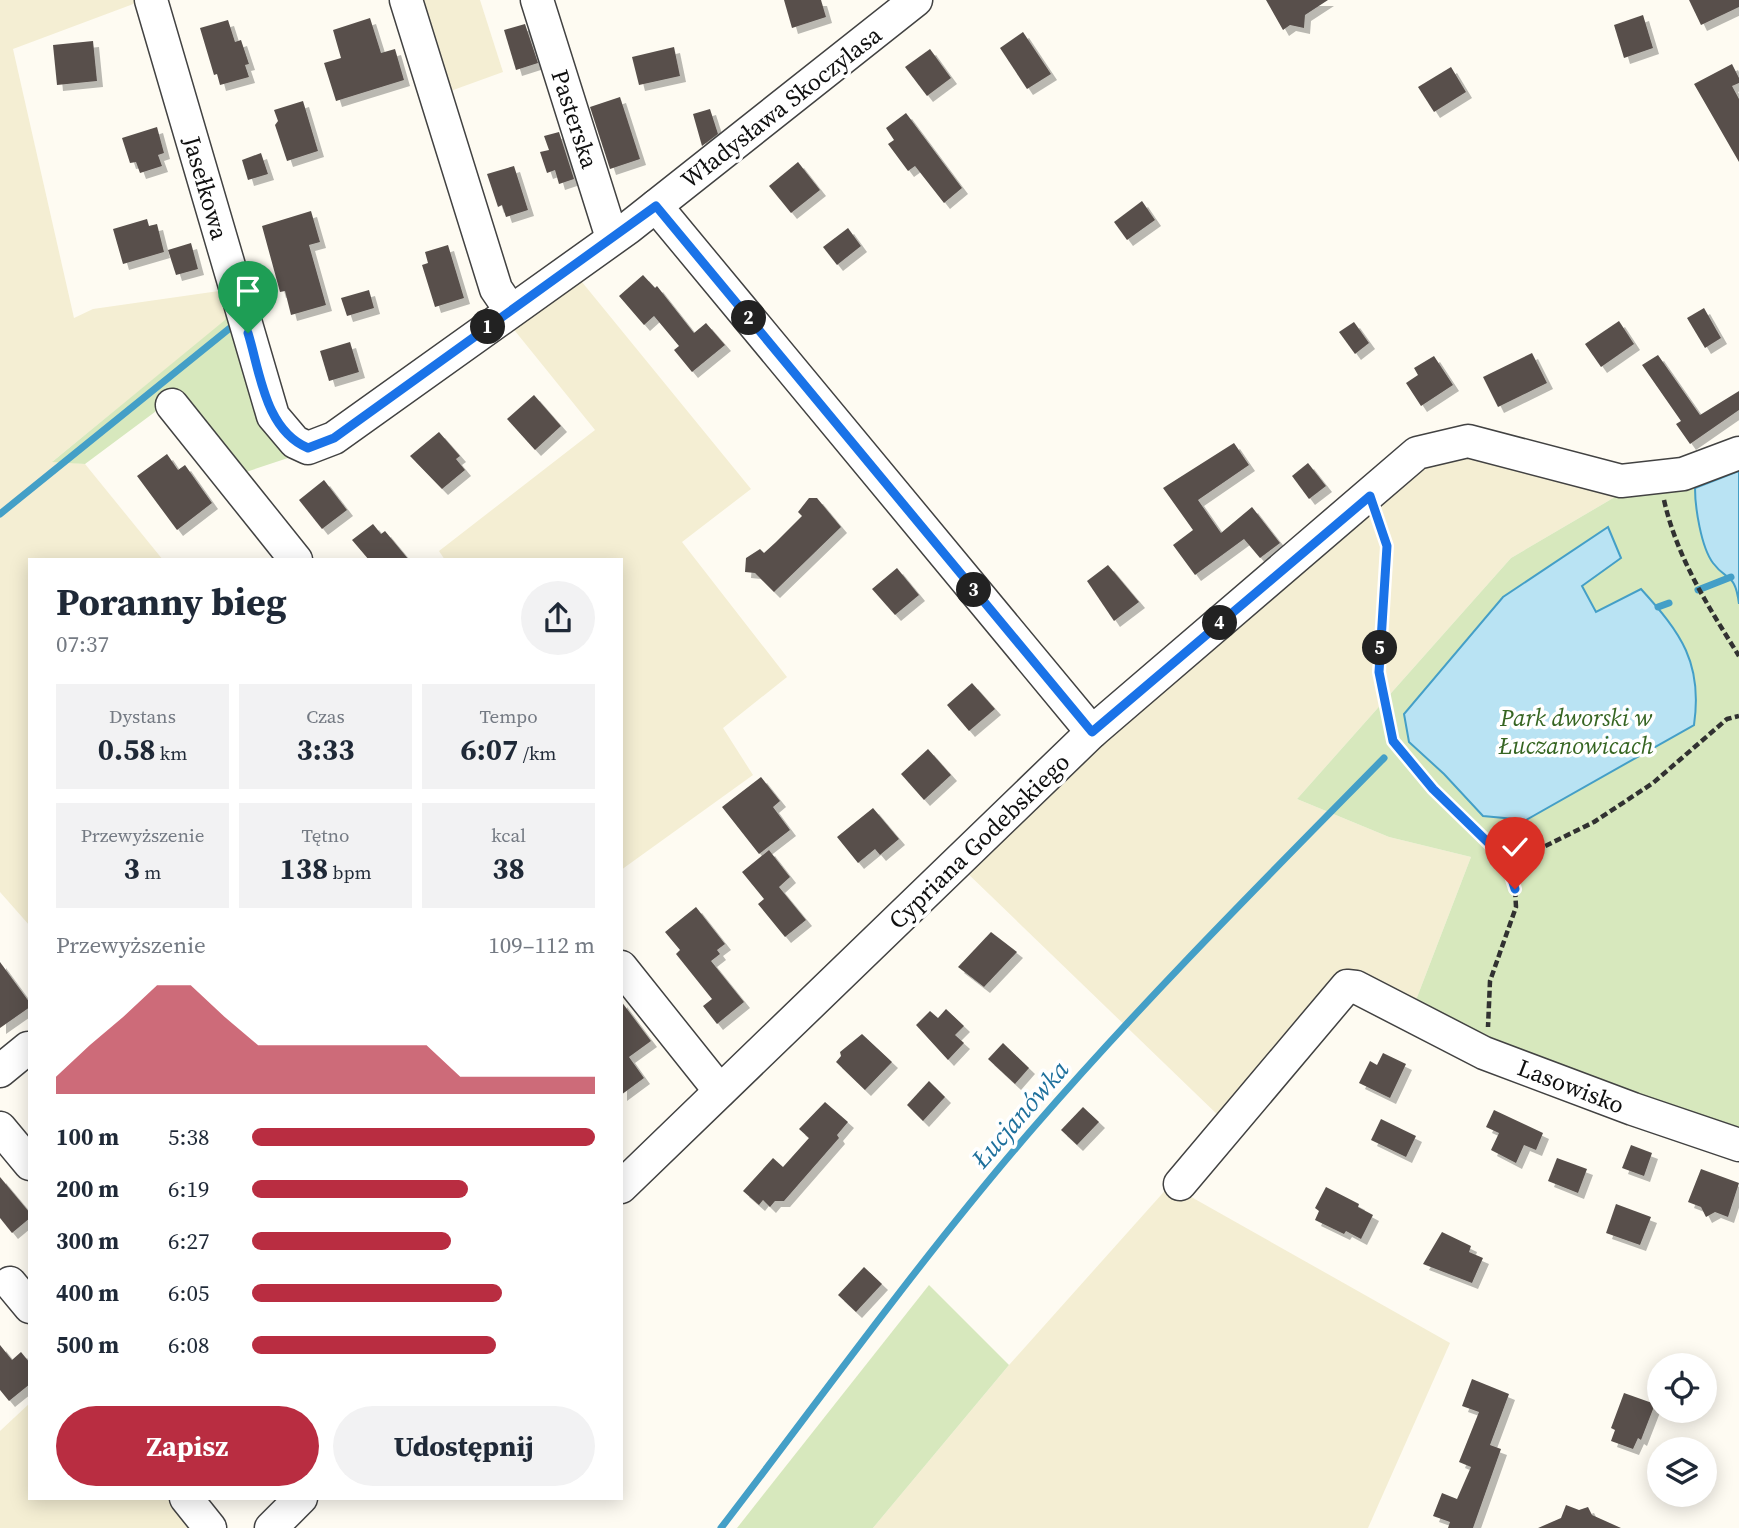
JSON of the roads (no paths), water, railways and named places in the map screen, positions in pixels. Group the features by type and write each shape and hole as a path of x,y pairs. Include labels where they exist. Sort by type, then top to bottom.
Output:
{"street":[{"name":"Jasełkowa","path":"151,0 273,416 295,442 308,448 334,438 612,238"},
{"path":"406,0 496,289 511,311"},
{"name":"Pasterska","path":"537,0 612,238"},
{"name":"Władysława Skoczylasa","path":"612,238 916,0"},
{"path":"656,206 1092,732"},
{"path":"172,405 294,558"},
{"name":"Cypriana Godebskiego","path":"623,1185 1092,732 1417,453 1468,441 1621,481 1683,474 1739,453"},
{"path":"623,970 720,1091"},
{"name":"Lasowisko","path":"1180,1184 1347,986 1356,987 1481,1051 1633,1109 1739,1145"},
{"path":"0,1071 28,1049"},
{"path":"0,1128 28,1162"},
{"path":"188,1500 210,1528"},
{"path":"271,1528 300,1500"}],"water":[{"path":"1739,471 1739,604 1733,582 1713,563 1705,547 1695,488"},
{"path":"1608,527 1621,558 1582,586 1596,612 1641,589 1667,620 1678,635 1692,666 1696,703 1694,725 1526,820 1483,816 1444,774 1409,742 1404,714 1503,597"}],"waterway":[{"path":"0,514 230,328"},
{"name":"Łucjanówka","path":"1698,590 1731,577"},
{"name":"Łucjanówka","path":"1658,607 1669,603"},
{"name":"Łucjanówka","path":"721,1528 913,1275 1034,1127 1162,986 1384,758"}],"park label":[{"name":"Park dworski w Łuczanowicach","path":"1576,731"}]}
